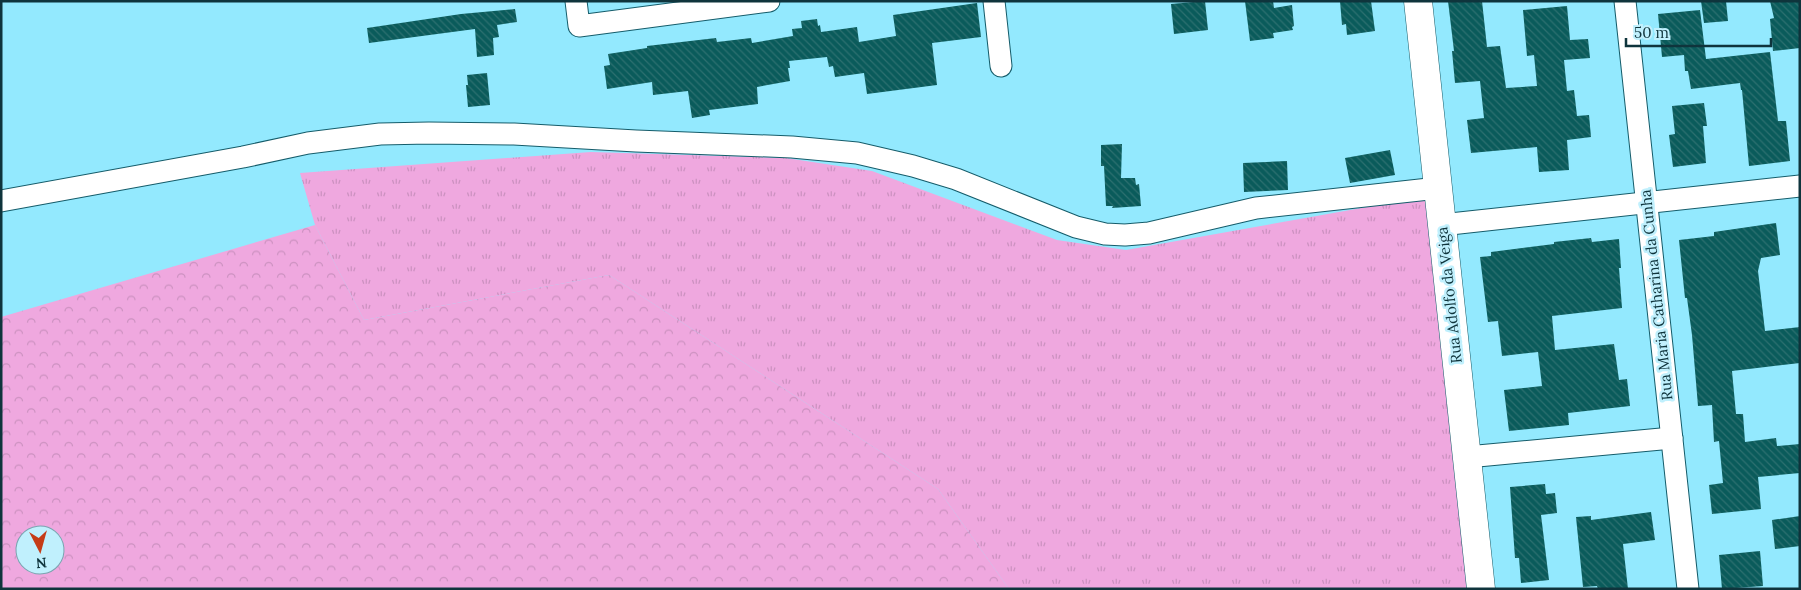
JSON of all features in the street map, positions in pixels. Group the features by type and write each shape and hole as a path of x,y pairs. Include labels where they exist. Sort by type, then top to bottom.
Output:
{"street":[{"path":"576,1 578,26 769,1"},
{"path":"994,1 1002,66"},
{"name":"Rua Adolfo da Veiga","path":"1418,1 1481,589"},
{"name":"Rua Maria Catharina da Cunha","path":"1625,1 1688,589"},
{"path":"1,201 243,157 308,143 380,134 429,133 514,134 792,147 857,153 913,166 956,179 1076,227 1106,234 1149,233 1256,208 1438,188"},
{"path":"1442,224 1800,186"},
{"path":"1466,457 1672,438"}],"green space":[{"path":"591,152 786,158 872,171 1057,240 1126,250 1429,196 1467,589 1009,589 938,489 609,275 364,320 315,225 300,173"},
{"path":"315,225 364,320 609,275 938,489 1009,589 1,589 1,317"}],"building":[{"path":"1205,1 1208,30 1174,34 1171,4"},
{"path":"1245,1 1273,1 1274,8 1292,5 1293,30 1273,33 1274,38 1250,41"},
{"path":"1340,1 1371,1 1375,31 1347,35 1346,24 1342,25"},
{"path":"1448,1 1482,1 1487,47 1500,46 1506,88 1537,86 1534,55 1527,56 1523,10 1567,6 1570,40 1588,39 1590,58 1564,60 1567,91 1574,90 1577,116 1589,115 1591,137 1567,140 1569,170 1539,172 1537,147 1471,153 1467,120 1484,118 1480,81 1455,83 1452,51 1454,51"},
{"path":"1701,1 1726,1 1728,21 1704,23"},
{"path":"1770,1 1800,1 1800,48 1773,51 1770,19 1774,18"},
{"path":"977,3 981,37 932,43 937,85 867,94 864,73 835,77 833,66 829,67 827,57 789,61 790,81 757,87 758,104 709,110 710,115 692,118 688,91 653,95 652,82 607,89 604,66 610,65 608,54 647,48 647,46 716,38 717,42 751,38 752,43 793,36 792,29 802,28 801,21 817,19 821,32 857,27 859,42 896,36 893,15"},
{"path":"515,9 517,22 497,25 499,37 493,38 494,55 477,57 475,29 369,43 367,28 461,14"},
{"path":"1700,10 1706,59 1770,52 1778,121 1786,121 1790,161 1749,166 1740,83 1691,89 1688,71 1685,71 1684,55 1662,57 1658,14"},
{"path":"487,73 490,105 468,107 467,75"},
{"path":"1704,103 1707,126 1703,126 1706,163 1673,167 1669,135 1675,134 1672,106"},
{"path":"1122,144 1121,178 1135,178 1136,185 1139,184 1141,206 1112,208 1113,206 1106,206 1104,166 1101,166 1101,145"},
{"path":"1390,150 1395,175 1350,183 1345,158"},
{"path":"1287,161 1288,190 1244,192 1243,163"},
{"path":"1776,223 1780,255 1761,258 1758,271 1765,331 1800,327 1800,363 1732,371 1736,414 1743,414 1745,442 1776,438 1777,446 1800,444 1800,473 1758,477 1761,509 1712,514 1709,485 1723,483 1719,441 1714,442 1712,405 1698,406 1692,335 1687,298 1685,298 1679,240 1714,236 1714,232"},
{"path":"1591,238 1592,242 1619,239 1622,308 1552,316 1555,350 1614,344 1619,380 1627,379 1630,406 1568,413 1569,425 1509,431 1504,390 1542,386 1538,352 1502,356 1498,321 1488,322 1480,257 1491,256 1491,252"},
{"path":"1545,484 1546,494 1555,493 1557,513 1541,515 1549,580 1521,583 1519,558 1515,558 1510,487"},
{"path":"1651,512 1655,540 1623,544 1628,589 1598,589 1597,586 1583,587 1576,517 1591,516 1591,520"},
{"path":"1800,516 1800,546 1775,549 1772,520"},
{"path":"1760,551 1763,586 1722,589 1719,555"}]}
